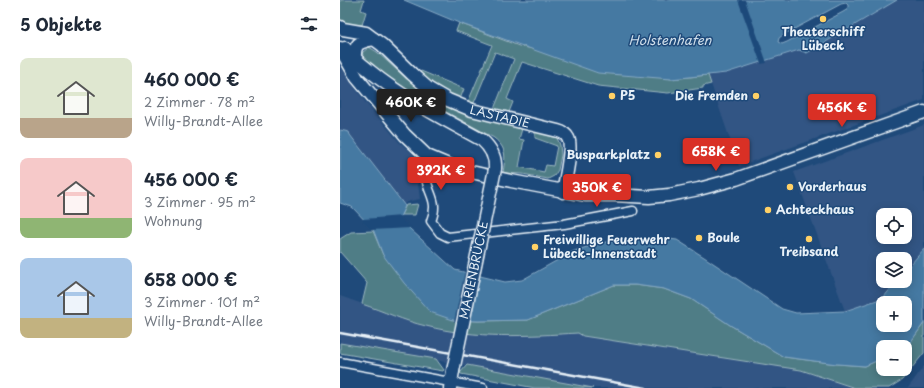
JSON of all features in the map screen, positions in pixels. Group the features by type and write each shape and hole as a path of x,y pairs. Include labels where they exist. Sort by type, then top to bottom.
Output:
{"street":[{"name":"LASTADIE","path":"340,27 343,29 366,33 382,45 423,84 448,100 472,110 558,131 566,135 569,138 570,148 563,192"},
{"path":"355,59 355,50 358,44 374,39"},
{"path":"340,40 355,59 381,80 375,88 379,104"},
{"path":"340,48 357,78 405,134 427,156 458,169 563,192 585,195 650,197 699,189 736,179 924,112"},
{"name":"MARIENBRÜCKE","path":"381,80 435,114 482,140 487,144 494,156 495,169 451,380"},
{"path":"427,156 425,178 434,200 434,212 430,221 440,233 448,237 564,224 633,211"},
{"path":"340,362 451,380 483,388"}],"shaded area":[{"path":"897,0 924,0 924,100 739,166 708,75 726,73 799,50 807,53"},
{"path":"340,65 366,103 399,142 414,155 420,199 403,204 349,132 340,130"},
{"path":"924,125 924,249 912,263 912,252 876,252 876,288 891,288 885,296 876,296 876,300 845,311 794,172"},
{"path":"340,296 425,326 521,336 578,333 583,336 801,370 855,388 593,388 367,348 340,343"},
{"path":"924,366 924,388 908,388"}],"green space":[{"path":"340,0 364,0 361,10 366,12 362,25 348,25 340,19"},
{"path":"459,23 519,46 671,79 708,75 711,84 703,86 703,88 668,93 598,86 522,62 507,99 513,102 509,112 494,109 514,59 495,52 474,103 468,102 492,45 456,31"},
{"path":"369,47 377,52 409,81 425,92 549,133 557,138 560,145 561,155 558,170 554,176 548,179 523,174 503,173 505,158 504,150 494,138 404,87 375,68 362,53","holes":["522,129 535,132 535,138 557,146 553,166 546,165 544,172 519,167 524,140 519,139"]},
{"path":"421,71 464,89 460,99 442,91 418,74"},
{"path":"418,204 415,215 401,215 406,205"},
{"path":"373,231 383,255 453,320 528,320 614,285 635,285 664,289 691,299 730,325 784,357 865,366 876,361 876,376 905,376 902,380 889,388 855,388 801,370 583,336 578,333 521,336 483,335 445,330 418,324 362,304 367,283 340,252 340,239 351,232"},
{"path":"924,323 924,353 912,368 912,340"},
{"path":"340,343 436,359 444,370 340,353"},
{"path":"467,365 593,388 535,388 461,374 460,373"}],"water":[{"name":"Holstenhafen","path":"404,0 897,0 807,53 799,50 726,73 671,79 598,73 459,23","holes":["846,3 848,5 845,11 787,42 782,44 778,42 779,38 783,35 841,4"]},
{"path":"340,130 349,132 405,206 399,219 455,270 505,282 522,280 574,251 600,243 626,239 662,238 677,240 782,309 796,313 845,311 876,300 876,332 912,332 912,296 885,296 891,288 912,288 912,263 924,249 924,323 912,340 876,340 876,361 865,366 784,357 730,325 691,299 664,289 635,285 614,285 528,320 453,320 430,312 404,283 383,255 373,229 352,207 340,203"}],"pier":[{"path":"738,0 745,0 767,63 761,64"},
{"path":"402,216 401,219 411,228 371,230 363,222 363,219"},
{"path":"465,271 480,274 470,323 454,322"}],"railway":[{"path":"340,333 646,388"}],"place":[{"name":"Theaterschiff Lübeck","path":"823,19"},
{"name":"P5","path":"612,96"},
{"name":"Die Fremden","path":"756,96"},
{"name":"Busparkplatz","path":"658,155"},
{"name":"Vorderhaus","path":"790,187"},
{"name":"Achteckhaus","path":"768,210"},
{"name":"Boule","path":"699,238"},
{"name":"Treibsand","path":"809,239"},
{"name":"Freiwillige Feuerwehr Lübeck-Innenstadt","path":"535,247"}]}
